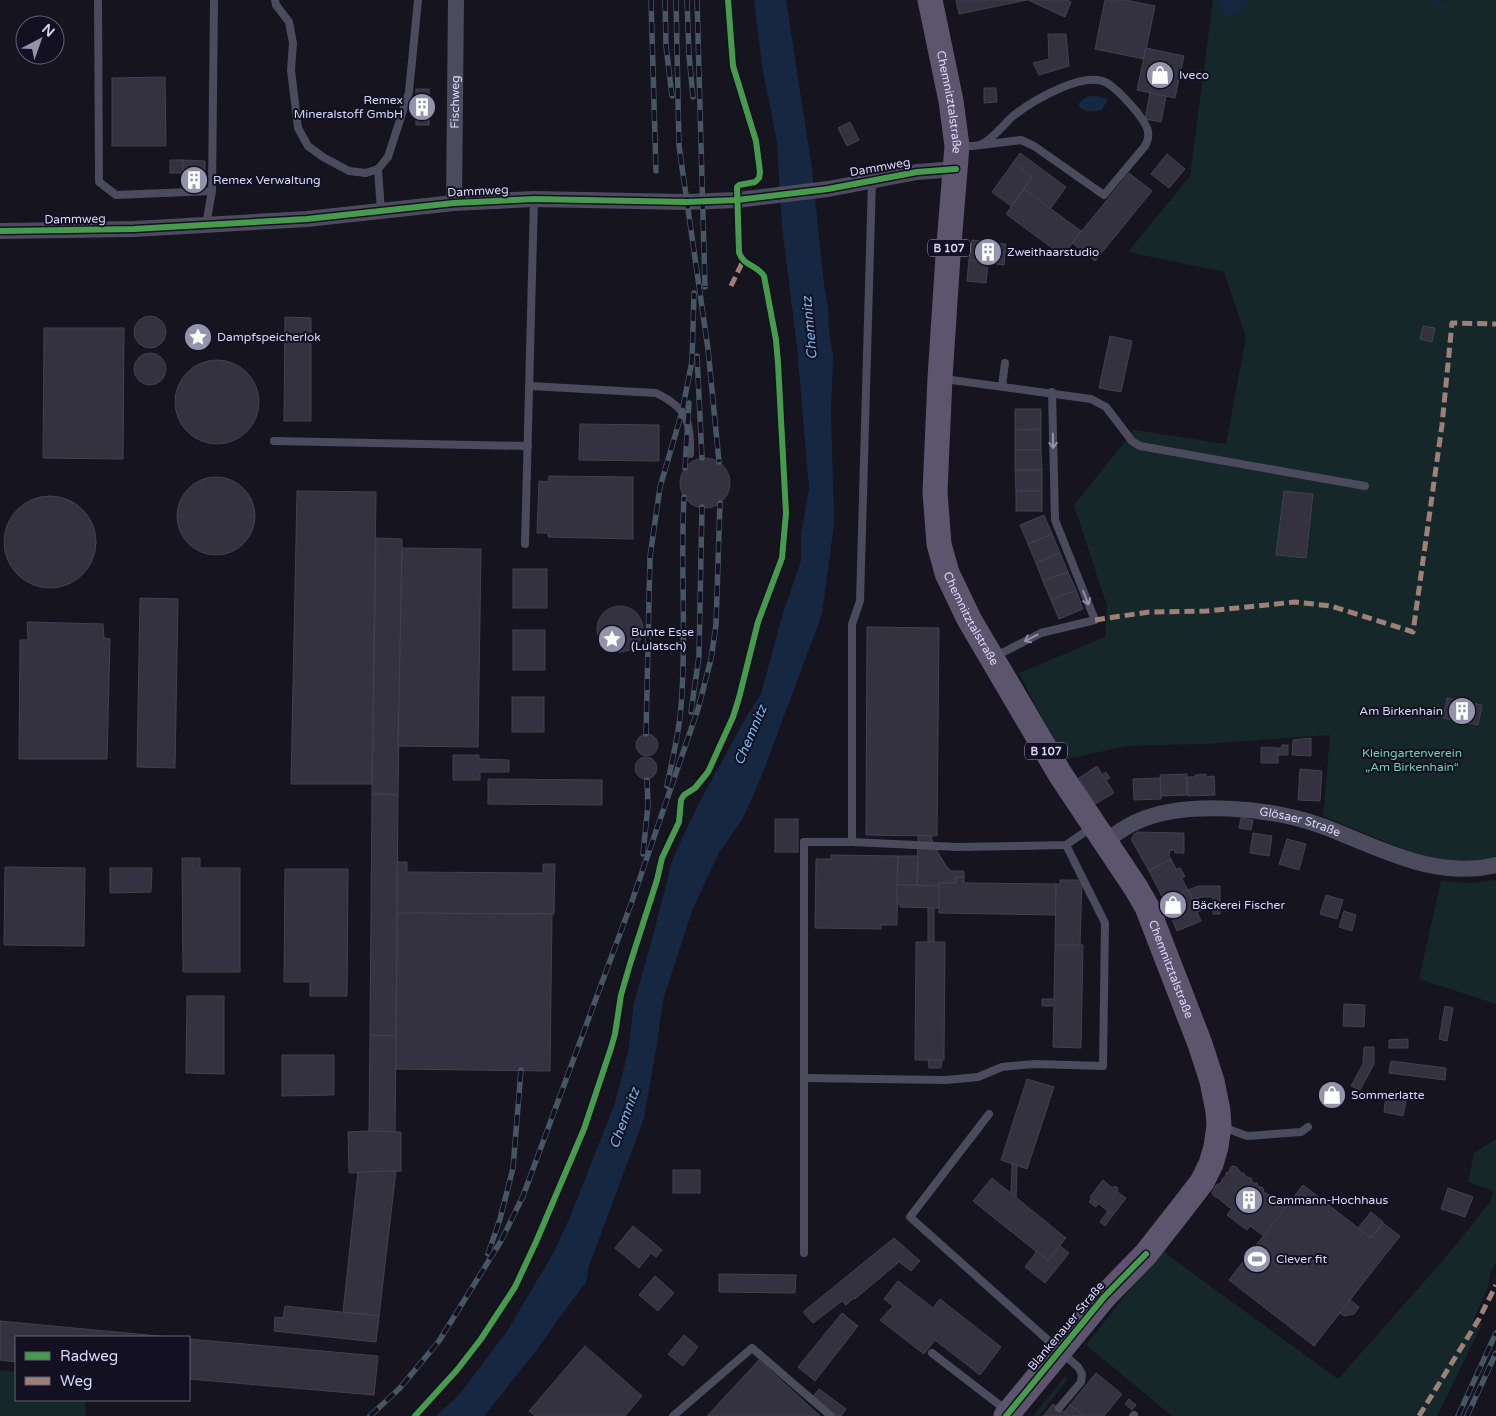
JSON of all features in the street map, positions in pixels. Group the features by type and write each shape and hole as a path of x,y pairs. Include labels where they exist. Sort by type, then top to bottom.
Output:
{"main road":[{"name":"Chemnitztalstraße","path":"930,0 951,101 965,154 948,256 935,492 939,544 954,590 992,658 1060,774 1136,888 1154,923 1206,1062 1215,1096 1219,1126 1216,1147 1211,1164 1202,1182"},
{"name":"Blankenauer Straße","path":"1007,1414 1104,1297 1146,1254 1202,1182"}],"street":[{"name":"Fischweg","path":"454,203 456,0"},
{"name":"Dammweg","path":"0,231 134,229 206,225 307,218 454,203 534,199 702,202 770,197 917,172 965,154"},
{"name":"Glösaer Straße","path":"1099,834 1168,811 1190,809 1242,810 1280,815 1321,826 1404,859 1434,868 1459,870 1496,865"}],"lane":[{"path":"98,0 99,182 116,195 212,191"},
{"path":"206,225 212,191 214,0"},
{"path":"275,0 289,22 293,43 291,70 298,128 308,146 323,157 349,171 366,173 378,169 388,157 409,92 418,0"},
{"path":"1094,79 1106,82 1120,93 1149,131 1149,139 1145,146 1104,195 1034,146 1021,140 965,154 1021,111 1049,94 1084,80 1094,79"},
{"path":"378,169 381,211"},
{"path":"852,842 852,624 860,601 872,179"},
{"path":"525,544 534,199"},
{"path":"1002,386 1006,363"},
{"path":"940,378 1052,392 1091,399 1106,407 1132,441 1140,446 1364,486"},
{"path":"530,386 656,393 670,400 688,420 691,439 690,454"},
{"path":"992,658 1041,633 1095,620 1055,520 1052,392"},
{"path":"274,441 528,446"},
{"path":"804,1253 804,842 852,842 957,847 1066,845 1099,834"},
{"path":"804,1078 946,1080 978,1077 1002,1067 1028,1065 1103,1066 1105,923 1066,845"},
{"path":"989,1114 910,1217 1078,1367 1082,1374 1080,1382 1062,1407"},
{"path":"1219,1126 1247,1136 1301,1132 1308,1127"},
{"path":"672,1416 752,1348 831,1416"},
{"path":"932,1353 1007,1414"}],"green space":[{"name":"Kleingartenverein „Am Birkenhain“","path":"1213,0 1496,0 1496,861 1459,865 1413,853 1323,816 1330,735 1204,744 1127,746 1063,760 1019,673 1105,637 1107,606 1074,505 1134,430 1226,444 1246,337 1224,272 1128,252 1190,176"},
{"path":"1496,880 1496,1004 1419,979 1441,881 1472,883"},
{"path":"1496,1139 1496,1262 1491,1271 1487,1290 1474,1319 1482,1324 1437,1416 1172,1416 1086,1345 1161,1250 1338,1379 1446,1257 1490,1202 1494,1191 1468,1182 1474,1153"},
{"path":"0,1370 15,1372 15,1401 85,1401 86,1416 0,1416"},
{"path":"1066,1375 1067,1380 1039,1416 1033,1416"}],"water":[{"name":"Chemnitz","path":"754,0 786,0 812,169 828,307 833,356 831,412 834,524 822,614 762,775 743,818 719,853 693,908 663,1000 644,1118 589,1266 586,1282 539,1347 484,1416 436,1416 459,1395 508,1330 555,1250 572,1212 615,1103 628,1052 634,1003 673,858 700,801 745,719 761,694 783,613 801,561 801,535 809,488 797,347 782,226 777,142 762,66"},
{"path":"1221,0 1249,0 1240,12 1229,15 1224,14 1219,5"},
{"path":"1090,96 1108,99 1102,110 1088,112 1080,107 1078,104"}],"building":[{"path":"956,0 1027,0 959,14"},
{"path":"1028,0 1067,0 1071,2 1065,17"},
{"path":"1105,0 1125,0 1155,6 1144,59 1095,49"},
{"path":"1048,34 1066,34 1069,66 1039,75 1033,63 1049,59"},
{"name":"Iveco","path":"1146,48 1184,56 1175,98 1137,90"},
{"path":"165,77 166,146 112,146 112,78"},
{"path":"984,88 996,88 997,102 984,103"},
{"name":"Remex Mineralstoff GmbH","path":"416,89 429,89 429,125 416,125"},
{"path":"1150,93 1166,96 1161,122 1145,119"},
{"path":"850,122 859,140 847,146 838,128"},
{"path":"1020,153 1066,187 1050,209 1024,189 1032,177 1013,163"},
{"path":"1167,154 1185,169 1169,188 1151,174"},
{"path":"170,160 183,160 183,173 170,173"},
{"name":"Remex Verwaltung","path":"183,160 205,161 205,187 183,187"},
{"path":"1013,163 1032,177 1011,206 992,192"},
{"path":"1129,173 1152,191 1095,261 1072,243"},
{"path":"1024,189 1081,231 1063,256 1006,214"},
{"name":"Zweithaarstudio","path":"972,240 1006,244 1004,265 969,260"},
{"path":"969,260 988,263 986,283 967,281"},
{"path":"150,316 156,317 161,321 165,326 165,338 161,343 156,347 150,348 144,347 139,343 135,338 134,332 135,326 139,321 144,317"},
{"path":"285,317 311,318 311,421 284,421"},
{"path":"1423,326 1435,328 1432,342 1420,339"},
{"path":"44,328 124,328 123,459 43,458"},
{"path":"1110,336 1132,341 1121,392 1099,388"},
{"path":"150,353 156,354 161,358 165,363 165,375 161,380 156,384 150,385 144,384 139,380 135,375 134,369 135,363 139,358 144,354"},
{"path":"209,360 225,360 241,367 252,378 259,394 256,418 247,432 241,437 225,444 209,444 193,437 182,426 175,410 175,394 182,378 193,367"},
{"path":"1015,409 1041,409 1041,429 1015,430"},
{"path":"580,424 659,425 659,461 579,460"},
{"path":"1041,429 1041,450 1015,450 1015,430"},
{"path":"1015,450 1041,450 1042,470 1015,470"},
{"path":"705,458 714,460 725,469 730,483 728,492 719,503 705,508 696,506 685,497 680,483 682,474 691,463"},
{"path":"1015,470 1042,470 1042,491 1016,491"},
{"path":"549,476 633,477 633,539 548,537 548,533 537,533 539,481 548,482"},
{"path":"216,477 231,480 244,488 252,501 255,516 252,531 244,544 231,552 216,555 201,552 188,544 180,531 177,516 180,501 188,488 201,480"},
{"path":"297,491 376,492 372,784 291,784"},
{"path":"1016,491 1042,491 1042,511 1016,511"},
{"path":"1284,491 1313,494 1306,558 1276,555"},
{"path":"50,496 68,500 82,510 92,524 96,542 92,560 82,574 68,584 50,588 32,584 18,574 8,560 4,542 8,524 18,510 32,500"},
{"path":"1044,515 1052,534 1028,544 1020,525"},
{"path":"1052,534 1060,553 1036,563 1028,544"},
{"path":"376,538 402,539 398,795 372,794"},
{"path":"402,548 481,549 478,747 398,746"},
{"path":"1060,553 1068,572 1043,581 1036,563"},
{"path":"513,569 547,569 547,608 513,608"},
{"path":"1068,572 1076,590 1051,600 1043,581"},
{"path":"1076,590 1083,609 1059,619 1051,600"},
{"path":"140,598 178,599 175,768 137,767"},
{"path":"615,606 625,606 639,616 643,629 639,642 633,648 625,652 615,652 601,642 597,634 597,624 607,610"},
{"path":"27,622 103,624 104,638 110,639 107,759 19,759 20,640 28,640"},
{"path":"867,627 939,628 937,836 866,835"},
{"path":"513,630 545,630 545,670 513,670"},
{"path":"512,697 544,697 544,732 512,732"},
{"name":"Am Birkenhain","path":"1447,698 1482,705 1478,725 1443,718"},
{"path":"647,734 655,737 658,745 655,753 647,756 639,753 636,745 639,737"},
{"path":"1311,738 1311,756 1292,755 1293,740"},
{"path":"1282,745 1288,745 1288,755 1278,755 1278,748 1282,748"},
{"path":"1261,747 1278,748 1278,763 1261,763"},
{"path":"453,755 479,755 479,759 509,760 509,772 480,772 480,780 453,780"},
{"path":"646,757 654,760 657,768 654,776 646,779 638,776 635,768 638,760"},
{"path":"1097,766 1114,793 1095,804 1079,778"},
{"path":"1300,769 1322,771 1320,801 1298,800"},
{"path":"1106,772 1110,778 1106,780 1102,775"},
{"path":"1187,774 1187,795 1161,796 1160,775"},
{"path":"1206,774 1206,777 1214,776 1215,795 1188,796 1187,777"},
{"path":"1160,778 1161,799 1134,800 1133,779"},
{"path":"488,779 602,780 602,805 488,804"},
{"path":"372,794 398,795 396,1036 370,1035"},
{"path":"1241,818 1253,820 1251,830 1239,828"},
{"path":"775,819 798,819 798,852 775,852"},
{"path":"1137,832 1184,833 1184,853 1175,853 1174,850 1170,850 1169,856 1171,859 1149,871 1131,839"},
{"path":"1253,833 1272,836 1269,856 1250,853"},
{"path":"918,835 931,836 933,844 946,866 951,871 964,871 964,877 956,877 956,883 939,883 939,886 917,885"},
{"path":"1287,839 1306,844 1299,870 1279,864"},
{"path":"831,855 898,856 897,925 881,925 881,929 815,928 816,859 831,859"},
{"path":"898,856 918,856 917,885 897,885"},
{"path":"182,858 200,858 200,868 240,868 240,972 183,972"},
{"path":"1171,859 1176,869 1180,868 1185,876 1182,879 1188,890 1164,900 1149,871"},
{"path":"397,862 407,862 407,872 543,873 543,864 555,864 554,914 397,913"},
{"path":"5,867 85,868 84,946 4,945"},
{"path":"110,868 152,868 151,892 110,893"},
{"path":"285,869 348,869 347,996 310,996 310,982 284,982"},
{"path":"956,877 964,877 964,883 1056,884 1056,915 939,913 939,883 956,883"},
{"path":"1060,880 1082,880 1080,945 1055,945 1056,884 1060,884"},
{"path":"897,885 939,886 939,908 900,907 900,904 897,904"},
{"path":"1199,886 1220,886 1220,914 1213,914 1213,897 1197,899 1196,897 1192,899 1188,890"},
{"path":"1188,890 1192,899 1196,897 1202,910 1197,912 1201,921 1177,931 1164,900"},
{"path":"1326,895 1343,900 1337,919 1320,914"},
{"path":"928,908 934,908 934,942 928,942"},
{"path":"1344,911 1356,915 1352,931 1339,927"},
{"path":"397,913 552,914 550,1071 396,1069"},
{"path":"916,942 945,942 944,1060 915,1060"},
{"path":"1055,945 1083,945 1081,1048 1053,1047 1054,1006 1042,1006 1042,999 1054,999"},
{"path":"187,996 224,996 224,1074 186,1073"},
{"path":"1344,1004 1365,1005 1364,1027 1343,1026"},
{"path":"1445,1006 1453,1008 1447,1041 1439,1039"},
{"path":"370,1035 396,1036 395,1132 369,1131"},
{"path":"1408,1039 1408,1048 1389,1048 1389,1040"},
{"path":"1364,1047 1374,1047 1374,1064 1360,1090 1351,1086 1363,1064"},
{"path":"282,1055 334,1055 334,1095 282,1096"},
{"path":"928,1060 942,1060 941,1068 929,1068"},
{"path":"1391,1061 1446,1068 1445,1080 1389,1073"},
{"path":"1027,1079 1054,1087 1027,1169 1001,1160"},
{"name":"Sommerlatte","path":"1328,1087 1339,1090 1336,1102 1324,1099"},
{"path":"1386,1097 1406,1101 1403,1116 1384,1112"},
{"path":"348,1132 401,1132 401,1171 349,1173"},
{"path":"1012,1164 1017,1165 1016,1198 1011,1194"},
{"name":"Cammann-Hochhaus","path":"1233,1166 1237,1167 1246,1177 1251,1178 1253,1183 1257,1183 1258,1186 1263,1188 1264,1192 1276,1199 1279,1204 1284,1205 1285,1209 1264,1236 1250,1226 1247,1230 1227,1215 1232,1208 1228,1207 1212,1193 1216,1185 1221,1183 1222,1179 1226,1177 1226,1173"},
{"path":"673,1170 700,1170 700,1193 673,1193"},
{"path":"396,1171 379,1316 343,1312 358,1172"},
{"path":"992,1178 1066,1238 1048,1261 973,1201"},
{"path":"1103,1180 1112,1188 1115,1186 1118,1188 1117,1192 1126,1198 1113,1215 1090,1197"},
{"path":"1303,1185 1371,1238 1383,1223 1400,1236 1314,1346 1229,1280"},
{"path":"1448,1188 1473,1197 1465,1217 1441,1209"},
{"path":"1091,1199 1098,1204 1096,1207 1089,1202"},
{"path":"1108,1211 1113,1215 1105,1226 1100,1222"},
{"path":"1371,1212 1383,1222 1371,1238 1358,1228"},
{"path":"633,1226 662,1250 656,1257 651,1253 639,1268 615,1248"},
{"path":"894,1238 920,1261 911,1271 899,1262 855,1299 855,1297 846,1305 842,1301 813,1323 803,1312"},
{"path":"1060,1246 1069,1253 1045,1283 1025,1267 1037,1251 1048,1261"},
{"path":"719,1274 796,1275 795,1293 719,1292"},
{"path":"655,1276 674,1293 658,1311 639,1295"},
{"path":"898,1281 933,1308 940,1299 1001,1347 980,1375 935,1340 924,1354 880,1320 893,1306 884,1299"},
{"path":"1350,1300 1359,1307 1354,1314 1344,1316 1340,1313"},
{"path":"285,1306 379,1316 376,1342 274,1331 275,1317 283,1318"},
{"path":"842,1313 858,1326 815,1381 798,1367"},
{"path":"0,1321 158,1336 15,1336 15,1362 0,1360"},
{"path":"684,1335 698,1347 683,1366 668,1354"},
{"path":"190,1339 378,1356 374,1395 190,1379"},
{"path":"585,1346 642,1396 625,1416 535,1416 529,1411"},
{"path":"759,1360 820,1416 707,1416"},
{"path":"1096,1373 1122,1394 1104,1416 1084,1416 1070,1405"},
{"path":"819,1389 846,1409 841,1416 834,1416 811,1399"},
{"path":"1129,1399 1136,1405 1132,1410 1125,1404"},
{"path":"1053,1404 1069,1416 1043,1416"},
{"path":"1070,1405 1084,1416 1069,1416 1064,1412"}],"waterway":[{"path":"1436,0 1442,7"}],"railway":[{"path":"651,0 656,171"},
{"path":"665,0 666,46 672,96"},
{"path":"676,0 679,146 708,349 719,462"},
{"path":"687,0 693,97"},
{"path":"697,0 705,287"},
{"path":"646,734 650,557 660,487 682,412 692,361 694,293"},
{"path":"697,356 702,458"},
{"path":"685,468 689,403"},
{"path":"667,786 679,727 683,681 684,497"},
{"path":"370,1416 400,1388 439,1341 501,1241 523,1196 631,904 698,709 711,659 716,625 720,503"},
{"path":"691,712 699,656 702,507"},
{"path":"643,854 648,805 647,780"},
{"path":"488,1254 500,1219 513,1168 521,1070"},
{"path":"1458,1416 1496,1333"},
{"path":"1467,1416 1496,1353"}],"marked path":[{"path":"731,286 743,261"},
{"path":"1095,620 1149,612 1207,611 1295,602 1331,606 1413,632 1442,425 1452,323 1496,324"},
{"path":"1419,1416 1479,1319 1496,1285"}],"cycle path":[{"path":"415,1416 457,1370 481,1339 515,1287 536,1242 584,1129 611,1048 621,995 657,880 662,858 679,822 681,800 684,795 695,788 708,772 733,717 758,622 782,558 786,513 776,340 764,276 747,263 739,252 737,187 755,182 759,178 760,172 756,141 733,66 728,0"},
{"path":"0,231 134,229 307,219 454,203 534,199 686,202 737,200 828,189 917,172 956,169"},
{"path":"1006,1416 1104,1297 1146,1254"}],"place":[{"name":"Iveco","path":"1160,75"},
{"name":"Remex Mineralstoff GmbH","path":"422,107"},
{"name":"Remex Verwaltung","path":"194,180"},
{"name":"Zweithaarstudio","path":"988,252"},
{"name":"Dampfspeicherlok","path":"198,337"},
{"name":"Bunte Esse (Lulatsch)","path":"612,639"},
{"name":"Am Birkenhain","path":"1462,711"},
{"name":"Bäckerei Fischer","path":"1173,905"},
{"name":"Sommerlatte","path":"1332,1095"},
{"name":"Cammann-Hochhaus","path":"1249,1200"},
{"name":"Clever fit","path":"1257,1259"}]}
